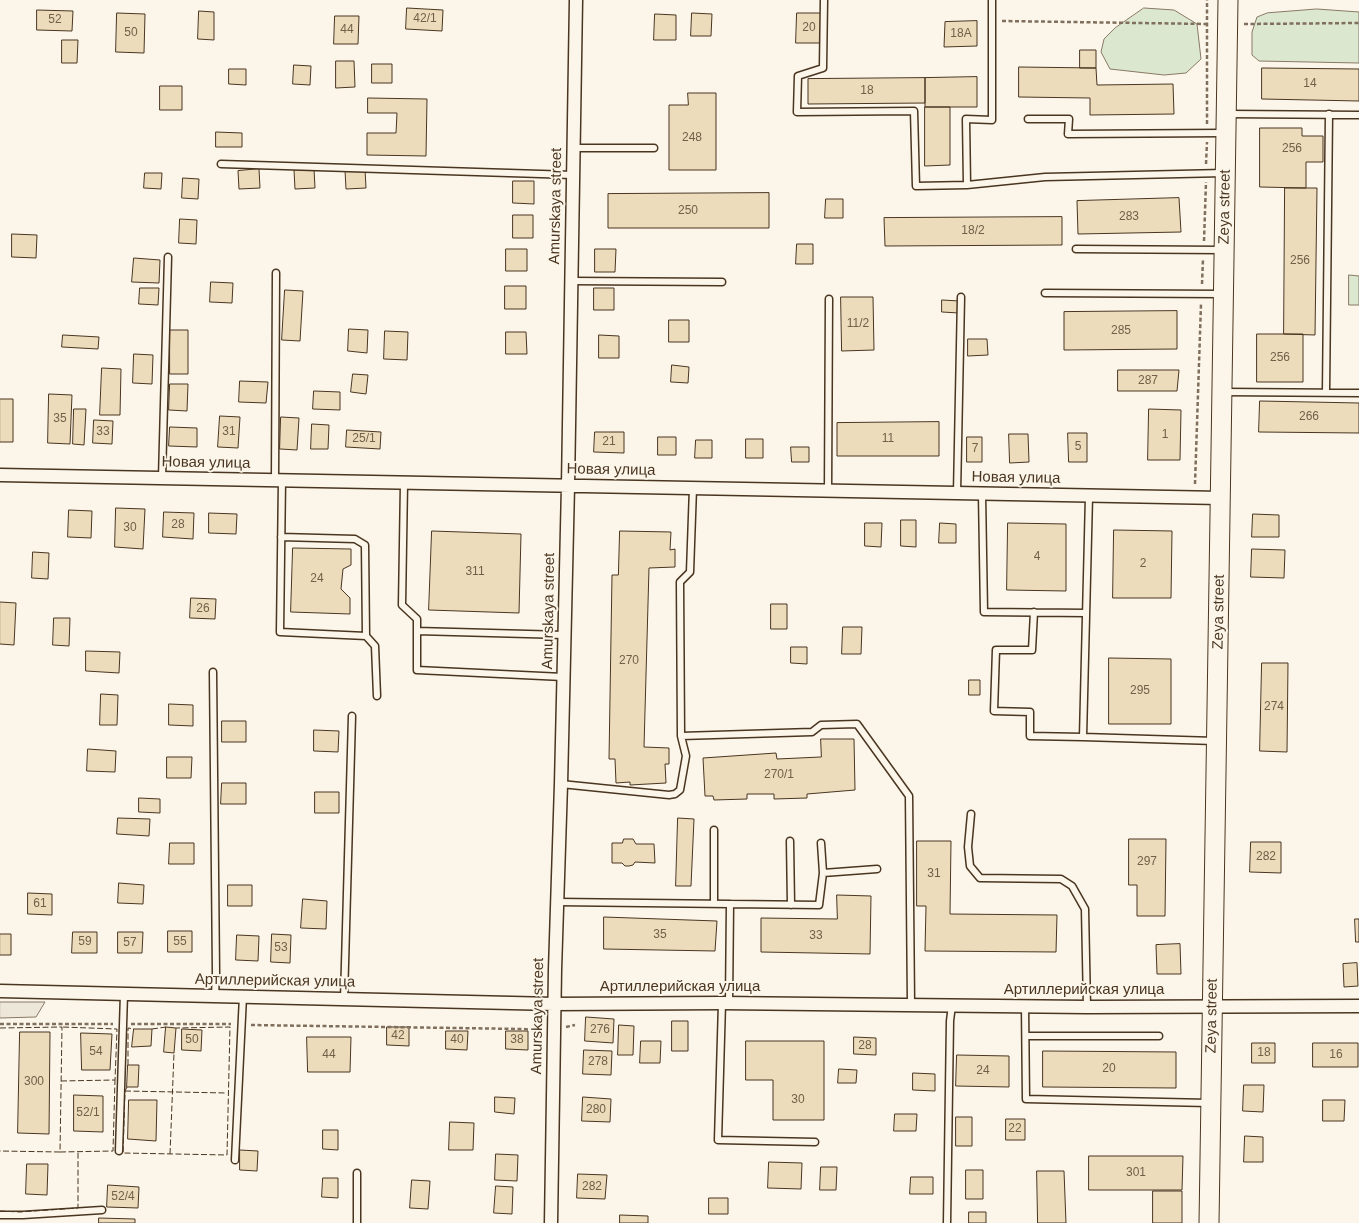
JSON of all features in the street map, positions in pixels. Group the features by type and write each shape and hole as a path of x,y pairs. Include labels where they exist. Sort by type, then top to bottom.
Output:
{"street":[{"name":"Amurskaya street","path":"551,1223 554,1004 568,486 576,0"},
{"name":"Zeya street","path":"1209,1223 1228,0"},
{"name":"Новая улица","path":"0,475 1221,498"},
{"name":"Артиллерийская улица","path":"0,991 554,1004 1359,1006"}],"lane":[{"path":"824,0 823,68 798,76 797,112 914,112 916,186 967,185 1045,177 1225,173"},
{"path":"967,185 966,119 992,120 992,0"},
{"path":"1226,114 1359,115"},
{"path":"1326,392 1329,114"},
{"path":"1028,119 1068,119 1068,134 1226,133"},
{"path":"573,148 654,148"},
{"path":"221,164 573,175"},
{"path":"1076,249 1224,250"},
{"path":"162,478 168,257"},
{"path":"276,272 281,537 280,632 366,636"},
{"path":"571,281 722,282"},
{"path":"1045,293 1224,294"},
{"path":"957,493 961,297"},
{"path":"828,491 830,299"},
{"path":"1222,392 1359,393"},
{"path":"404,483 402,605 417,619 417,670 563,677"},
{"path":"561,784 669,795 675,794 680,790 686,756 681,736 680,582 690,572 693,488"},
{"path":"982,494 984,612 1086,613"},
{"path":"1083,737 1089,496"},
{"path":"281,537 355,539 365,545 366,636 375,646 377,696"},
{"path":"1034,612 1032,650 996,650 994,711 1030,712 1030,736 1217,741"},
{"path":"417,632 564,635"},
{"path":"213,672 215,996"},
{"path":"344,999 352,716"},
{"path":"681,736 812,732 821,725 856,724 909,796 911,1004"},
{"path":"971,814 968,847 970,866 980,878 1061,879 1072,886 1080,898 1085,909 1087,1006"},
{"path":"714,830 714,904"},
{"path":"790,841 791,905"},
{"path":"557,902 819,905 822,843"},
{"path":"822,873 877,869"},
{"path":"730,904 718,1140 815,1142"},
{"path":"119,1151 124,994"},
{"path":"236,1160 243,996"},
{"path":"947,1223 952,1005"},
{"path":"1025,1006 1026,1099 1211,1103"},
{"path":"1026,1036 1159,1036"},
{"path":"357,1173 357,1223"},
{"path":"0,1215 23,1216 102,1210"}],"path":[{"path":"1207,0 1208,24"},
{"path":"992,21 1208,24 1359,23"},
{"path":"0,1024 242,1024 523,1029 540,1032 575,1025"}],"green space":[{"path":"1144,8 1174,10 1197,24 1201,59 1186,73 1164,75 1110,69 1101,52 1104,39 1115,28"},
{"path":"1317,9 1359,12 1359,63 1259,61 1252,55 1252,32 1257,17 1267,13"},
{"path":"1349,275 1359,276 1359,305 1349,305"}],"shaded area":[{"path":"0,1002 45,1002 36,1017 0,1018"}],"building":[{"path":"407,8 443,10 442,31 406,29"},
{"path":"37,10 73,11 72,31 37,30"},
{"path":"199,11 214,12 214,40 198,39"},
{"path":"117,13 145,14 144,53 116,52"},
{"path":"692,13 712,14 711,36 691,36"},
{"path":"797,13 822,13 822,43 796,43"},
{"path":"655,14 676,15 676,40 654,40"},
{"path":"335,16 359,16 358,44 334,44"},
{"path":"977,21 977,46 944,47 945,22"},
{"path":"62,40 78,40 77,63 62,63"},
{"path":"1080,50 1096,50 1096,68 1080,68"},
{"path":"336,61 354,61 355,87 336,88"},
{"path":"372,64 392,64 392,83 372,83"},
{"path":"294,65 311,66 310,85 293,84"},
{"path":"1019,67 1096,68 1097,85 1173,84 1174,114 1090,115 1090,98 1019,97"},
{"path":"1262,68 1359,69 1359,101 1262,99"},
{"path":"229,69 246,69 246,85 229,84"},
{"path":"977,77 977,107 925,107 925,78"},
{"path":"925,78 925,103 808,104 808,79"},
{"path":"160,86 182,86 182,110 160,110"},
{"path":"688,93 716,93 716,170 669,170 669,105 688,105"},
{"path":"368,98 427,99 426,156 367,155 367,133 396,133 397,113 368,113"},
{"path":"925,107 950,107 950,165 925,166"},
{"path":"1260,128 1302,128 1302,136 1323,136 1323,162 1306,162 1306,188 1260,187"},
{"path":"216,132 242,133 242,147 216,147"},
{"path":"259,169 260,188 239,189 238,171"},
{"path":"314,169 315,188 295,189 294,170"},
{"path":"365,169 366,188 346,189 345,170"},
{"path":"145,173 162,173 161,189 144,188"},
{"path":"183,178 199,179 198,199 182,198"},
{"path":"513,181 534,181 534,204 513,203"},
{"path":"1285,188 1317,188 1315,335 1284,334"},
{"path":"769,193 769,228 608,228 608,194"},
{"path":"1179,198 1181,232 1078,234 1077,201"},
{"path":"826,199 843,199 843,218 825,218"},
{"path":"513,215 533,215 533,238 513,238"},
{"path":"1062,217 1062,245 885,246 884,218"},
{"path":"180,219 197,220 196,244 179,243"},
{"path":"12,234 37,235 36,258 12,257"},
{"path":"797,244 813,244 813,264 796,264"},
{"path":"506,249 527,249 527,271 506,271"},
{"path":"595,249 616,249 615,272 595,272"},
{"path":"134,258 160,260 159,283 132,282"},
{"path":"211,282 233,283 232,303 210,302"},
{"path":"505,286 526,286 526,309 505,309"},
{"path":"140,288 159,288 158,305 139,304"},
{"path":"594,288 614,288 614,310 594,310"},
{"path":"285,290 303,291 300,341 282,340"},
{"path":"841,297 873,297 874,350 842,351"},
{"path":"942,300 960,301 959,313 942,312"},
{"path":"1177,311 1177,349 1064,350 1064,312"},
{"path":"669,320 689,320 689,342 669,342"},
{"path":"349,329 368,330 367,353 348,351"},
{"path":"170,330 188,330 188,374 170,374"},
{"path":"385,331 408,332 407,360 384,359"},
{"path":"506,332 526,332 527,354 506,354"},
{"path":"1257,334 1303,334 1303,382 1257,382"},
{"path":"63,335 99,337 98,349 62,347"},
{"path":"599,335 619,336 619,358 599,358"},
{"path":"968,339 987,339 988,355 968,356"},
{"path":"134,354 153,355 152,384 133,383"},
{"path":"672,365 689,367 688,383 671,382"},
{"path":"102,368 121,369 120,415 100,415"},
{"path":"1118,370 1179,370 1177,391 1118,391"},
{"path":"353,374 368,375 366,394 351,392"},
{"path":"240,381 268,382 266,403 239,402"},
{"path":"170,384 188,384 187,411 169,410"},
{"path":"314,391 340,392 340,410 313,409"},
{"path":"49,394 72,395 70,444 48,443"},
{"path":"0,399 13,399 13,442 0,442"},
{"path":"1260,401 1359,403 1359,433 1259,432"},
{"path":"74,409 86,409 84,445 73,444"},
{"path":"1149,409 1181,410 1180,460 1148,460"},
{"path":"220,416 240,417 238,448 218,447"},
{"path":"281,417 299,418 297,450 280,449"},
{"path":"94,420 113,421 112,444 93,443"},
{"path":"939,422 939,456 837,456 837,423"},
{"path":"312,424 329,425 328,449 311,449"},
{"path":"170,427 197,428 197,447 169,446"},
{"path":"347,430 381,432 380,449 346,447"},
{"path":"595,432 624,432 624,453 594,452"},
{"path":"1068,433 1087,433 1087,462 1069,462"},
{"path":"1009,434 1028,434 1029,462 1010,463"},
{"path":"658,437 676,437 676,455 658,455"},
{"path":"967,437 982,437 982,462 967,462"},
{"path":"746,439 763,439 763,458 746,458"},
{"path":"696,440 712,440 712,458 695,458"},
{"path":"791,447 809,447 809,462 792,462"},
{"path":"116,508 145,509 143,549 115,547"},
{"path":"69,510 92,511 91,538 68,537"},
{"path":"164,512 194,513 193,539 163,537"},
{"path":"209,513 237,514 236,534 209,533"},
{"path":"1253,514 1279,515 1279,537 1252,537"},
{"path":"901,520 916,520 916,547 901,546"},
{"path":"865,523 882,523 881,547 865,546"},
{"path":"940,523 956,524 956,543 939,543"},
{"path":"1008,523 1066,524 1066,591 1007,590"},
{"path":"1114,530 1172,531 1171,598 1113,598"},
{"path":"432,531 521,534 519,613 429,610"},
{"path":"620,531 671,532 670,550 675,549 675,567 649,568 644,747 669,748 669,764 665,764 666,783 630,785 630,782 616,783 615,759 609,759 612,575 618,575"},
{"path":"293,548 351,549 351,565 343,569 341,589 350,598 350,614 291,612"},
{"path":"1252,549 1285,550 1284,578 1251,577"},
{"path":"33,552 49,553 48,579 32,578"},
{"path":"191,598 216,599 215,619 190,618"},
{"path":"0,602 16,603 14,645 0,644"},
{"path":"771,604 787,604 787,629 771,629"},
{"path":"54,618 70,618 69,646 53,645"},
{"path":"843,627 862,627 861,654 842,654"},
{"path":"791,647 807,647 807,664 791,663"},
{"path":"86,651 120,652 119,673 86,671"},
{"path":"1109,658 1171,659 1171,724 1109,724"},
{"path":"1262,663 1288,663 1287,752 1260,751"},
{"path":"969,680 980,680 980,695 969,695"},
{"path":"101,694 118,695 117,725 100,725"},
{"path":"169,704 193,705 193,726 169,725"},
{"path":"222,721 246,721 246,742 222,742"},
{"path":"314,730 339,731 338,752 314,751"},
{"path":"821,739 854,739 855,790 807,794 807,798 774,799 774,794 747,794 747,799 714,800 713,796 705,796 703,758 776,753 777,759 821,757"},
{"path":"88,749 116,751 115,772 87,771"},
{"path":"167,757 192,757 191,778 167,778"},
{"path":"222,783 246,783 246,804 221,804"},
{"path":"315,792 339,792 339,813 315,813"},
{"path":"139,798 160,799 160,813 139,812"},
{"path":"118,818 150,819 149,836 117,834"},
{"path":"678,818 694,819 691,886 676,886"},
{"path":"624,839 633,839 636,844 654,844 655,863 635,862 633,865 625,866 622,863 612,863 612,843 622,843"},
{"path":"1129,839 1166,839 1165,916 1137,916 1137,885 1129,885"},
{"path":"917,841 951,841 950,914 1057,915 1056,952 925,951 926,906 917,906"},
{"path":"1251,842 1281,842 1281,873 1250,872"},
{"path":"170,843 194,843 194,864 169,864"},
{"path":"119,883 144,885 143,904 118,903"},
{"path":"228,885 252,885 252,906 228,906"},
{"path":"28,893 52,894 52,915 28,914"},
{"path":"837,895 871,896 870,954 761,952 761,918 837,919"},
{"path":"303,899 327,901 326,929 301,928"},
{"path":"604,917 717,921 715,951 604,949"},
{"path":"1355,919 1359,919 1359,942 1356,942"},
{"path":"168,931 192,931 192,952 168,952"},
{"path":"73,932 97,932 97,953 72,953"},
{"path":"118,932 143,932 142,953 118,953"},
{"path":"0,934 11,934 11,955 0,955"},
{"path":"272,934 291,935 290,963 271,962"},
{"path":"237,935 259,936 258,961 236,960"},
{"path":"1180,944 1181,974 1157,974 1156,945"},
{"path":"1357,963 1358,986 1344,987 1343,964"},
{"path":"586,1017 614,1019 613,1043 585,1041"},
{"path":"672,1021 688,1021 688,1051 672,1051"},
{"path":"619,1025 634,1026 633,1055 618,1055"},
{"path":"166,1027 176,1028 174,1053 164,1052"},
{"path":"387,1027 409,1027 409,1046 387,1045"},
{"path":"134,1029 152,1029 151,1046 132,1047"},
{"path":"182,1029 202,1030 201,1051 182,1050"},
{"path":"446,1031 468,1031 467,1050 446,1049"},
{"path":"506,1031 528,1031 528,1050 506,1049"},
{"path":"20,1032 50,1032 49,1134 18,1133"},
{"path":"81,1033 112,1034 110,1070 82,1070"},
{"path":"307,1037 351,1037 350,1072 308,1072"},
{"path":"854,1037 876,1038 876,1055 854,1054"},
{"path":"641,1041 661,1041 660,1063 640,1063"},
{"path":"746,1041 824,1041 824,1120 773,1120 773,1080 746,1080"},
{"path":"1252,1043 1275,1043 1275,1063 1252,1063"},
{"path":"1313,1043 1358,1043 1358,1067 1313,1067"},
{"path":"584,1050 612,1051 611,1075 583,1074"},
{"path":"1043,1051 1176,1052 1176,1088 1043,1087"},
{"path":"957,1055 1009,1056 1009,1087 956,1086"},
{"path":"128,1065 139,1065 138,1087 127,1087"},
{"path":"839,1069 857,1070 856,1083 838,1083"},
{"path":"913,1073 935,1074 935,1091 913,1090"},
{"path":"1244,1085 1264,1085 1263,1112 1243,1111"},
{"path":"74,1095 103,1096 103,1132 74,1131"},
{"path":"495,1097 515,1098 514,1114 495,1112"},
{"path":"583,1097 611,1099 610,1122 582,1121"},
{"path":"129,1100 157,1100 156,1141 128,1139"},
{"path":"1323,1100 1345,1100 1344,1121 1323,1121"},
{"path":"895,1114 917,1114 916,1131 894,1131"},
{"path":"956,1117 972,1117 972,1146 956,1146"},
{"path":"1006,1119 1025,1119 1025,1140 1006,1140"},
{"path":"450,1122 474,1123 473,1150 449,1150"},
{"path":"323,1130 338,1130 338,1150 323,1149"},
{"path":"1245,1136 1263,1137 1263,1162 1244,1162"},
{"path":"240,1150 258,1151 257,1171 240,1170"},
{"path":"496,1154 518,1155 517,1181 495,1180"},
{"path":"1089,1156 1183,1156 1182,1190 1089,1190"},
{"path":"769,1162 802,1163 801,1189 768,1188"},
{"path":"27,1164 48,1164 47,1195 26,1194"},
{"path":"821,1167 837,1167 836,1190 820,1190"},
{"path":"966,1170 983,1170 983,1199 966,1199"},
{"path":"1037,1171 1064,1171 1066,1223 1038,1223"},
{"path":"578,1174 607,1175 605,1199 577,1198"},
{"path":"911,1177 933,1177 933,1194 910,1194"},
{"path":"323,1178 338,1178 338,1198 322,1197"},
{"path":"412,1180 430,1181 428,1209 410,1208"},
{"path":"108,1185 139,1187 138,1208 107,1207"},
{"path":"496,1186 513,1187 512,1214 494,1213"},
{"path":"1153,1191 1182,1191 1182,1223 1153,1223"},
{"path":"709,1198 728,1198 728,1214 709,1214"},
{"path":"969,1212 986,1212 986,1223 969,1223"},
{"path":"620,1215 648,1216 648,1223 620,1223"},
{"path":"99,1218 135,1219 135,1223 99,1223"}],"fence":[{"path":"0,1028 62,1027 60,1152 0,1151"},
{"path":"61,1081 115,1080 117,1029 62,1027"},
{"path":"152,1029 166,1027"},
{"path":"127,1087 125,1091 123,1153 227,1155 230,1027 176,1028"},
{"path":"128,1065 128,1028 134,1029"},
{"path":"170,1154 174,1053"},
{"path":"60,1152 113,1151 115,1080"},
{"path":"125,1091 227,1093"},
{"path":"0,1211 20,1212 78,1208 78,1151"}]}
